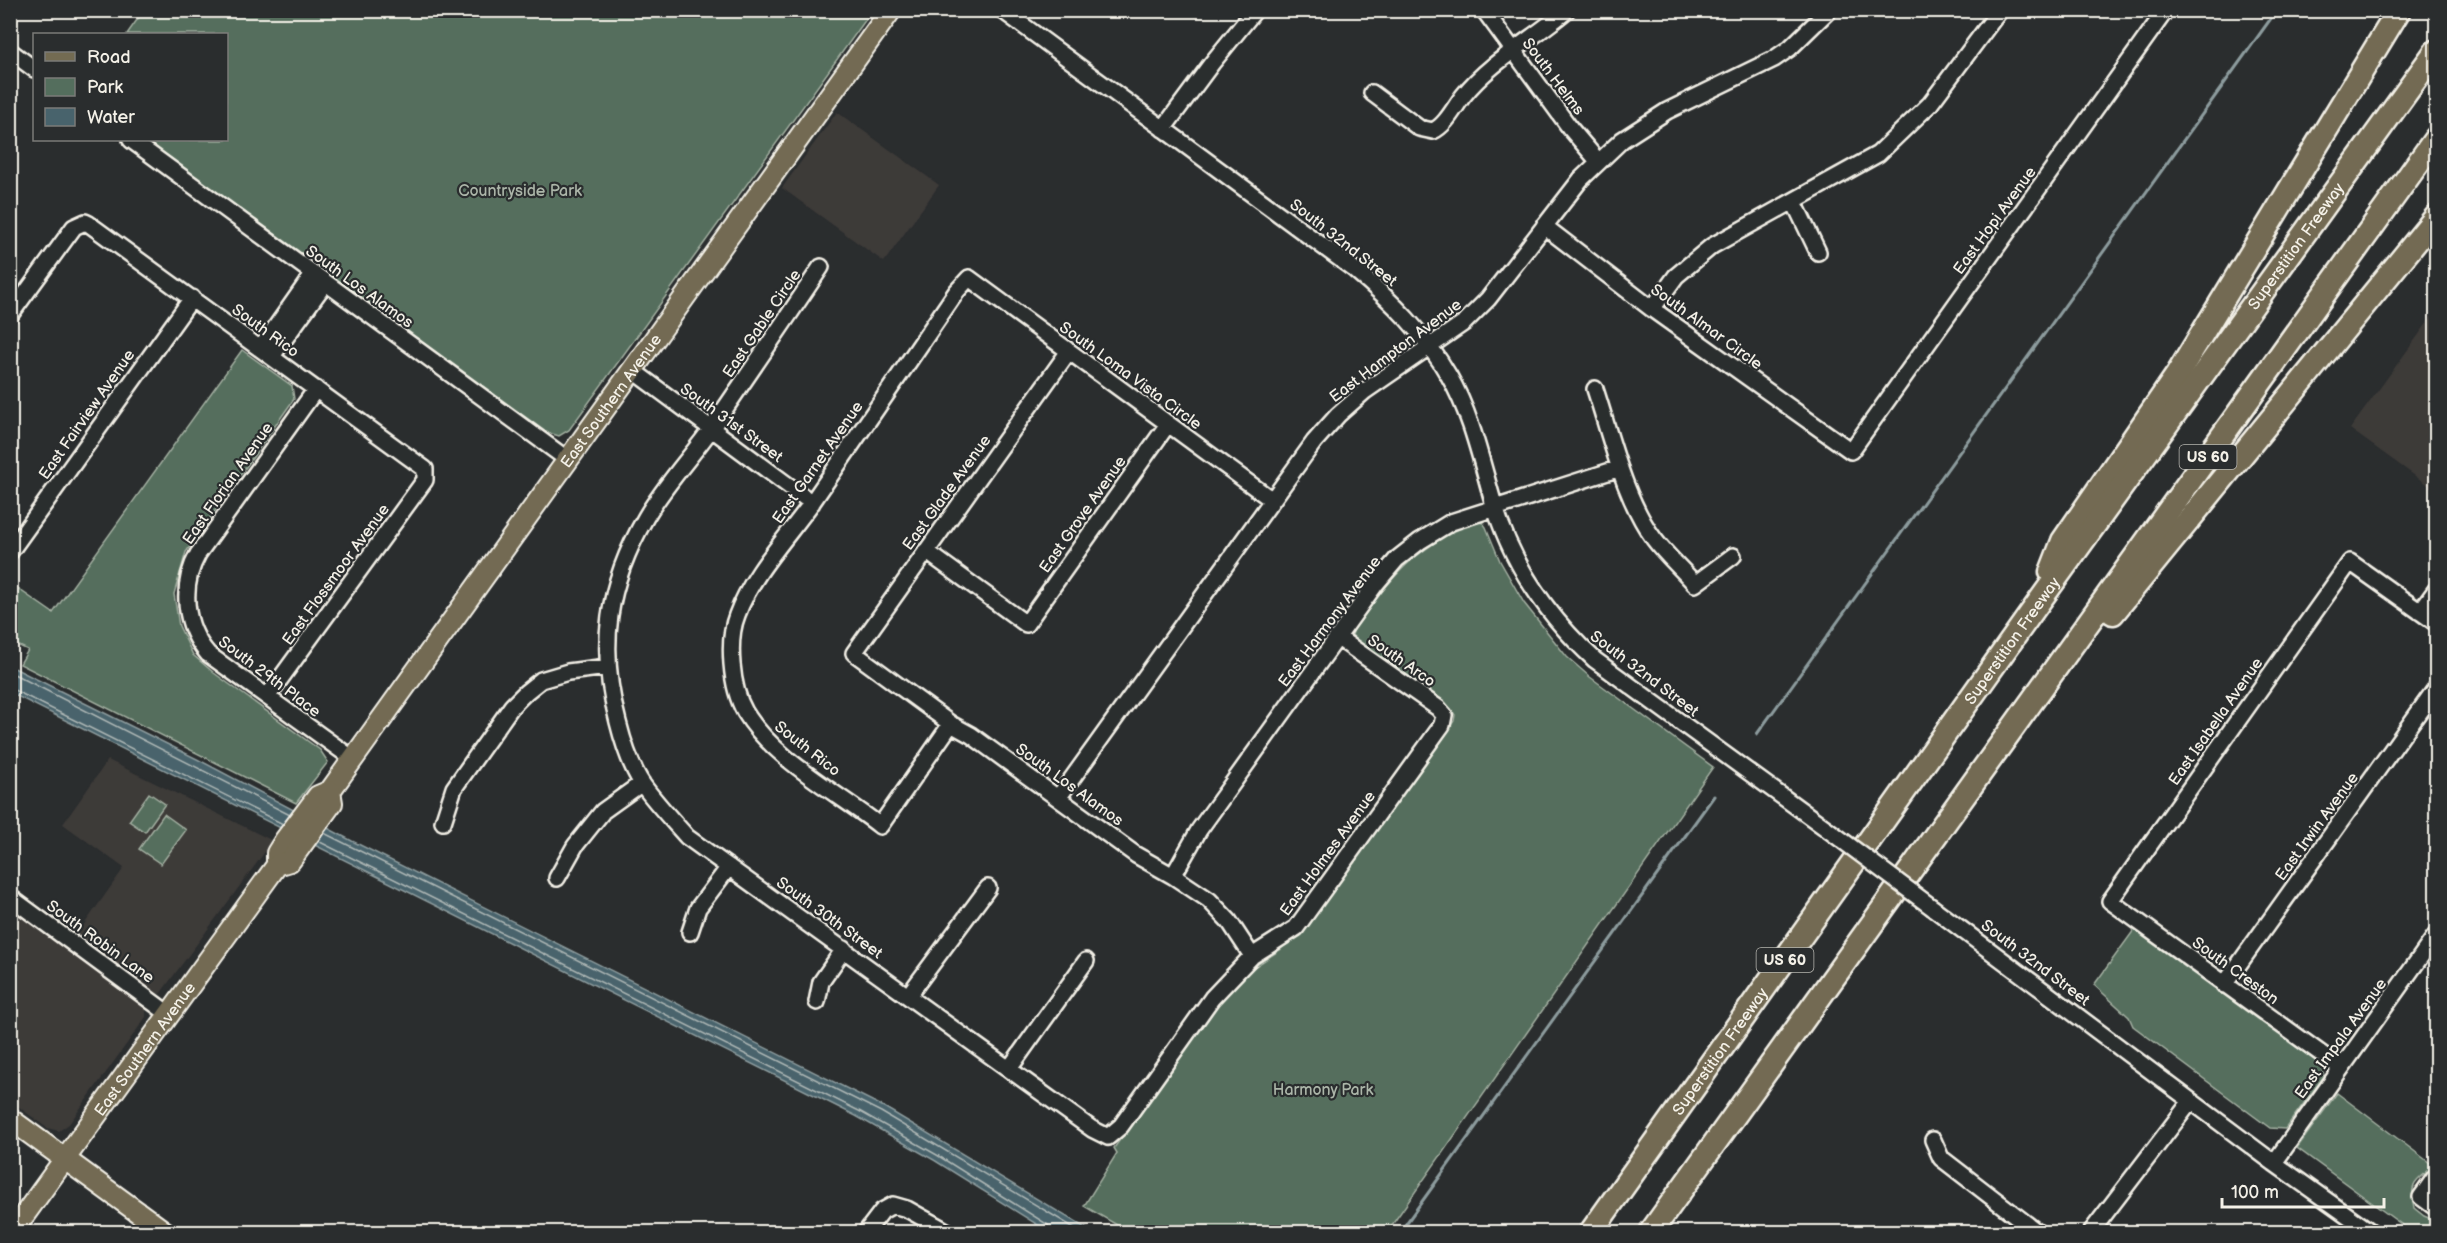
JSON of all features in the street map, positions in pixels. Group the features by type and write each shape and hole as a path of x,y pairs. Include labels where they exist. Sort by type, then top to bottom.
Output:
{"highway":[{"path":"2041,599 2063,541 2177,375 2399,10"},
{"name":"Superstition Freeway","path":"1591,1233 2041,599 2436,51"},
{"name":"US 60","path":"1651,1233 2436,138"},
{"path":"1979,776 2436,217"}],"main road":[{"name":"East Southern Avenue","path":"12,1233 277,865 277,853 295,840 311,819 318,796 330,791 891,10"},
{"path":"10,1119 165,1233"}],"street":[{"name":"South 32nd Street","path":"1002,10 1355,270 1405,315 1430,346 1462,403 1474,434 1495,508 1513,552 1530,582 1571,638 1595,660 1827,829 2371,1233"},
{"name":"South Helms","path":"1484,10 1513,52 1598,161"},
{"path":"1372,93 1419,128 1433,131 1444,122 1470,87 1567,10"},
{"name":"East Hampton Avenue","path":"1059,798 1314,442 1338,415 1365,391 1465,322 1488,299 1598,161 1622,140 1667,111 1774,59 1791,48 1829,10"},
{"path":"1652,309 1676,276 1712,246 1878,154 1930,104 2000,10"},
{"name":"East Hopi Avenue","path":"1851,451 2166,10"},
{"path":"1163,129 1254,11"},
{"path":"10,51 33,68"},
{"name":"South Los Alamos","path":"132,141 568,460"},
{"path":"1794,202 1818,252"},
{"name":"South Rico","path":"10,315 74,227 85,222 425,469"},
{"name":"South Almar Circle","path":"1544,226 1652,309 1851,451"},
{"name":"East Gable Circle","path":"607,667 611,601 630,549 647,515 710,429 821,267"},
{"path":"266,352 319,278"},
{"name":"South Loma Vista Circle","path":"969,278 1272,500"},
{"name":"East Garnet Avenue","path":"735,681 731,651 736,617 749,587 812,502 957,291 969,278"},
{"name":"East Fairview Avenue","path":"10,552 192,298"},
{"name":"East Glade Avenue","path":"854,653 1069,351"},
{"name":"South 31st Street","path":"632,370 812,502"},
{"name":"East Florian Avenue","path":"187,605 188,579 198,554 316,389"},
{"path":"1595,389 1620,468 1641,517 1655,540 1695,584 1733,556"},
{"name":"East Grove Avenue","path":"926,551 1026,624 1168,424"},
{"name":"East Harmony Avenue","path":"1173,876 1199,830 1337,637 1397,559 1420,541 1451,522 1620,468"},
{"name":"East Flossmoor Avenue","path":"267,698 425,480 425,469"},
{"name":"East Isabella Avenue","path":"2110,900 2350,562 2420,612"},
{"path":"2436,590 2420,612 2436,623"},
{"name":"South 29th Place","path":"187,605 193,631 208,654 353,759"},
{"name":"South Arco","path":"1337,637 1444,715"},
{"name":"South Los Alamos","path":"854,653 1136,855 1209,900 1228,921 1252,956"},
{"path":"443,822 454,788 512,706 538,674 607,667"},
{"name":"South 30th Street","path":"607,667 612,702 622,739 642,783 687,837 1092,1129 1108,1137"},
{"name":"South Rico","path":"735,681 744,710 761,734 796,764 880,826 951,724"},
{"name":"East Irwin Avenue","path":"2224,985 2436,688"},
{"name":"East Holmes Avenue","path":"1108,1137 1121,1126 1212,998 1252,956 1296,928 1442,724 1444,715"},
{"path":"557,878 575,846 603,812 642,783"},
{"path":"690,932 698,908 729,867"},
{"path":"908,996 988,888"},
{"name":"South Robin Lane","path":"10,897 170,1015"},
{"name":"South Creston","path":"2110,900 2341,1068"},
{"name":"East Impala Avenue","path":"2274,1163 2436,935"},
{"path":"817,1002 821,982 844,949"},
{"path":"1009,1069 1086,961"},
{"path":"2091,1233 2191,1101"},
{"path":"1933,1140 1941,1158 2037,1233"},
{"path":"2436,1176 2421,1197 2436,1208"},
{"path":"866,1233 882,1210 893,1205 907,1209 948,1233"}],"shaded area":[{"path":"837,112 939,185 884,262 782,188"},
{"path":"2436,311 2436,491 2350,429"},
{"path":"108,760 273,841 160,994 152,992 76,936 124,868 63,824"},
{"path":"10,909 146,1009 146,1017 69,1124 59,1131 47,1128 11,1101"}],"green space":[{"name":"Countryside Park","path":"144,10 872,10 569,430 559,436 546,432 147,141 228,141 228,33 128,33"},
{"path":"242,350 292,386 294,399 186,552 174,594 179,626 193,655 214,673 320,750 328,762 296,803 20,664 28,650 11,642 11,584 53,613"},
{"name":"Harmony Park","path":"1475,521 1483,523 1486,527 1500,561 1524,603 1567,657 1590,677 1713,767 1387,1232 1129,1232 1084,1206 1117,1153 1114,1148 1224,995 1245,973 1280,950 1309,923 1454,721 1455,715 1451,709 1359,644 1352,635 1381,593 1406,565 1435,542"},
{"path":"149,793 165,804 145,832 129,821"},
{"path":"164,814 186,830 161,864 139,849"},
{"path":"2134,930 2321,1065 2324,1076 2285,1129 2270,1128 2133,1026 2129,1017 2094,985"},
{"path":"2337,1093 2434,1166 2418,1179 2412,1193 2414,1208 2424,1216 2436,1221 2436,1232 2412,1232 2297,1148"}],"water":[{"path":"10,666 197,759 352,841 884,1107 1092,1232 1049,1232 934,1160 856,1116 11,693"}],"waterway":[{"path":"1757,734 2277,10"},
{"path":"1400,1232 1714,796"}]}
